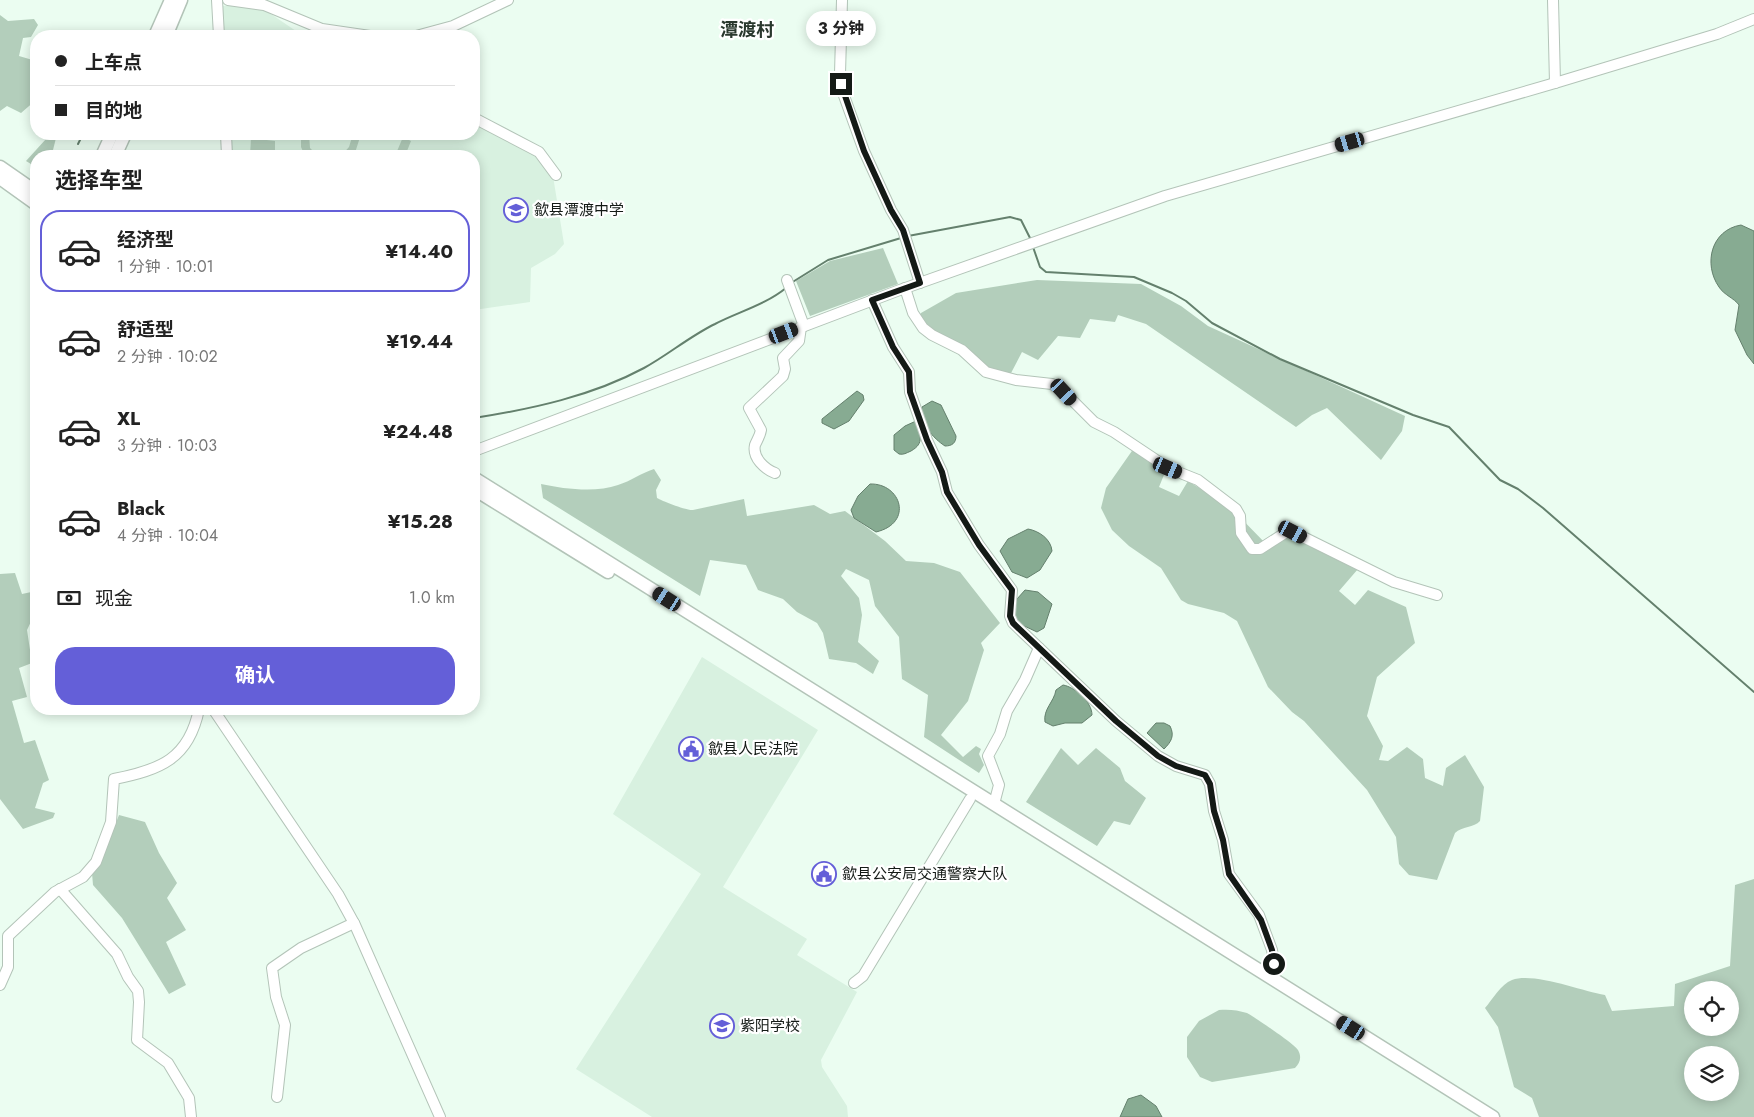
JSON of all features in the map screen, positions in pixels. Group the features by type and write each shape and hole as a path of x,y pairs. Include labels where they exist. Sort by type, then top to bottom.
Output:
{"main road":[{"path":"159,30 175,3"},
{"path":"168,30 175,3"},
{"path":"0,166 30,188"},
{"path":"0,178 30,200"},
{"path":"480,482 1492,1117"},
{"path":"480,493 1476,1117"}],"street":[{"path":"217,0 220,30"},
{"path":"228,0 264,5 322,29 329,30"},
{"path":"440,30 454,26 508,0"},
{"path":"842,0 840,74 843,93 864,151 891,210 903,230 920,283"},
{"path":"1553,0 1555,83"},
{"path":"480,449 872,300 1165,196 1555,83 1717,34 1754,18"},
{"path":"480,121 539,152 556,175"},
{"path":"775,473 764,466 756,455 755,446 761,430 749,408 783,376 783,358 799,341 803,326 787,280"},
{"path":"906,288 913,312 923,328 932,335 962,350 986,372 1016,380 1052,384 1064,392 1094,422 1114,432 1168,468 1198,480 1236,509 1240,519 1241,533 1252,549 1260,549 1291,531 1394,582 1437,595"},
{"path":"872,300 893,347 909,372 910,392 927,440 942,472 947,492 979,545 1010,586 1012,595 1010,616 1013,623 1116,721 1158,756 1176,766 1205,775 1210,784 1214,811 1223,840 1229,874 1259,915 1272,950 1274,965 1271,977"},
{"path":"994,804 999,785 988,756 1000,734 1007,711 1025,680 1039,648"},
{"path":"0,985 8,967 8,936 60,889 82,877 96,862 110,822 114,779 158,768 169,762 188,739 196,715"},
{"path":"217,715 330,880 354,924 440,1117"},
{"path":"854,984 863,976 970,799"},
{"path":"60,889 121,959 128,977 139,996 137,1040 168,1063 189,1098 191,1117"},
{"path":"277,1097 285,1025 276,997 272,968 301,948 354,924"}],"shaded area":[{"path":"249,5 265,10 295,30 223,30 221,6"},
{"path":"0,15 8,21 34,19 38,25 35,30 30,30 30,37 23,38 19,56 30,59 30,105 21,113 7,106 0,111"},
{"name":"歙县潭渡中学","path":"480,123 536,153 553,176 564,244 555,254 531,268 530,302 480,309 480,150 230,150 230,140 480,140"},
{"path":"45,140 56,140 53,150 36,150"},
{"path":"251,140 275,141 275,150 250,150"},
{"path":"301,140 309,140 312,150 302,150"},
{"path":"351,140 359,140 356,150 346,150"},
{"path":"402,140 411,141 407,150 398,150"},
{"path":"1741,225 1754,231 1754,364 1747,355 1735,330 1739,305 1719,287 1711,268 1713,249 1717,241 1731,228"},
{"path":"883,248 898,284 810,316 796,281 830,261"},
{"path":"1037,280 1141,284 1181,306 1208,326 1405,416 1402,431 1381,460 1327,408 1312,415 1296,427 1146,324 1118,315 1115,322 1090,319 1080,338 1058,336 1038,360 1022,352 1010,375 993,372 929,330 918,318 921,313 956,293"},
{"path":"857,391 863,395 864,400 849,421 834,429 822,423 822,419"},
{"path":"932,401 941,405 956,436 952,445 945,446 932,435 922,418 922,407"},
{"path":"916,421 920,442 911,451 899,454 894,450 894,435 905,426"},
{"path":"1134,448 1166,470 1159,487 1179,496 1188,481 1231,508 1269,547 1290,533 1358,569 1339,591 1355,605 1368,590 1406,607 1415,643 1377,677 1367,716 1383,746 1379,760 1388,761 1407,747 1423,759 1425,778 1443,786 1446,768 1465,755 1484,787 1480,821 1455,833 1437,880 1409,875 1399,864 1396,837 1367,790 1304,721 1292,712 1268,687 1237,621 1224,613 1188,604 1181,600 1161,568 1129,546 1112,530 1101,508 1106,488"},
{"path":"654,469 661,480 656,490 657,498 669,503 693,510 744,499 747,516 814,505 830,514 845,511 885,541 906,561 934,563 960,572 1000,623 981,643 984,650 968,701 941,735 963,757 976,746 981,749 979,754 984,765 979,773 924,737 928,695 902,679 899,637 875,606 869,580 846,569 841,576 859,598 862,615 858,642 879,661 873,674 856,663 829,659 823,633 817,623 797,612 783,599 758,590 746,565 710,560 700,596 543,498 541,484 570,489 600,489 623,483"},
{"path":"870,484 881,485 889,490 896,496 899,504 899,513 895,521 888,527 876,532 854,518 851,510 858,496"},
{"path":"1028,529 1044,536 1052,551 1040,570 1027,578 1012,572 1000,551 1008,539"},
{"path":"15,573 22,594 30,592 30,624 27,630 30,664 19,668 27,697 12,701 24,743 35,740 49,780 43,783 35,808 55,813 53,818 23,829 0,799 0,574"},
{"path":"1025,590 1038,592 1052,604 1044,628 1037,632 1018,623 1014,616 1017,599"},
{"name":"紫阳学校","path":"702,657 818,730 723,887 807,939 797,955 857,992 821,1060 822,1067 847,1106 848,1117 652,1117 576,1069 701,874 613,814"},
{"path":"1063,685 1077,692 1089,705 1092,715 1082,723 1065,723 1053,726 1045,722 1047,709 1056,690"},
{"path":"1156,723 1164,723 1170,726 1172,736 1164,749 1147,733"},
{"path":"1061,748 1078,765 1096,748 1120,768 1125,781 1146,798 1130,825 1114,821 1097,846 1026,802"},
{"path":"119,815 145,822 159,853 177,883 167,898 186,930 166,942 186,985 169,994 122,918 93,885 92,873 99,866"},
{"path":"1754,879 1754,1117 1539,1117 1532,1098 1514,1087 1498,1027 1485,1008 1504,985 1512,980 1521,978 1545,980 1605,995 1612,1011 1674,1006 1675,984 1684,981 1684,1036 1739,1036 1739,981 1684,981 1730,966 1735,885"},
{"path":"1219,1010 1247,1013 1283,1037 1298,1050 1300,1057 1297,1066 1295,1068 1212,1082 1200,1077 1187,1057 1187,1037 1199,1021"},
{"path":"1141,1095 1156,1106 1162,1117 1120,1117 1128,1099"}],"waterway":[{"path":"78,144 80,140"},
{"path":"908,236 1010,217 1021,220 1031,240"},
{"path":"791,283 828,260 901,238"},
{"path":"1033,247 1040,267 1046,272 1134,277 1172,293 1186,301 1212,323 1280,359 1413,415 1449,427 1500,480 1518,489 1543,508 1754,692"},
{"path":"480,417 540,406 583,394 624,378 644,368 706,329 760,304 786,288"}],"place":[{"name":"歙县潭渡中学","path":"516,210"},
{"name":"歙县人民法院","path":"691,749"},
{"name":"歙县公安局交通警察大队","path":"824,874"},
{"name":"紫阳学校","path":"722,1026"}],"district":[{"name":"潭渡村","path":"747,30"}],"route":[{"path":"841,84 845,101 864,151 891,210 903,230 920,283 872,300 893,347 910,374 910,392 927,440 942,472 947,492 979,545 1010,586 1012,595 1010,616 1013,623 1116,721 1158,756 1176,766 1198,771 1205,775 1210,784 1214,811 1223,840 1229,874 1259,915 1272,950 1274,964"}]}
